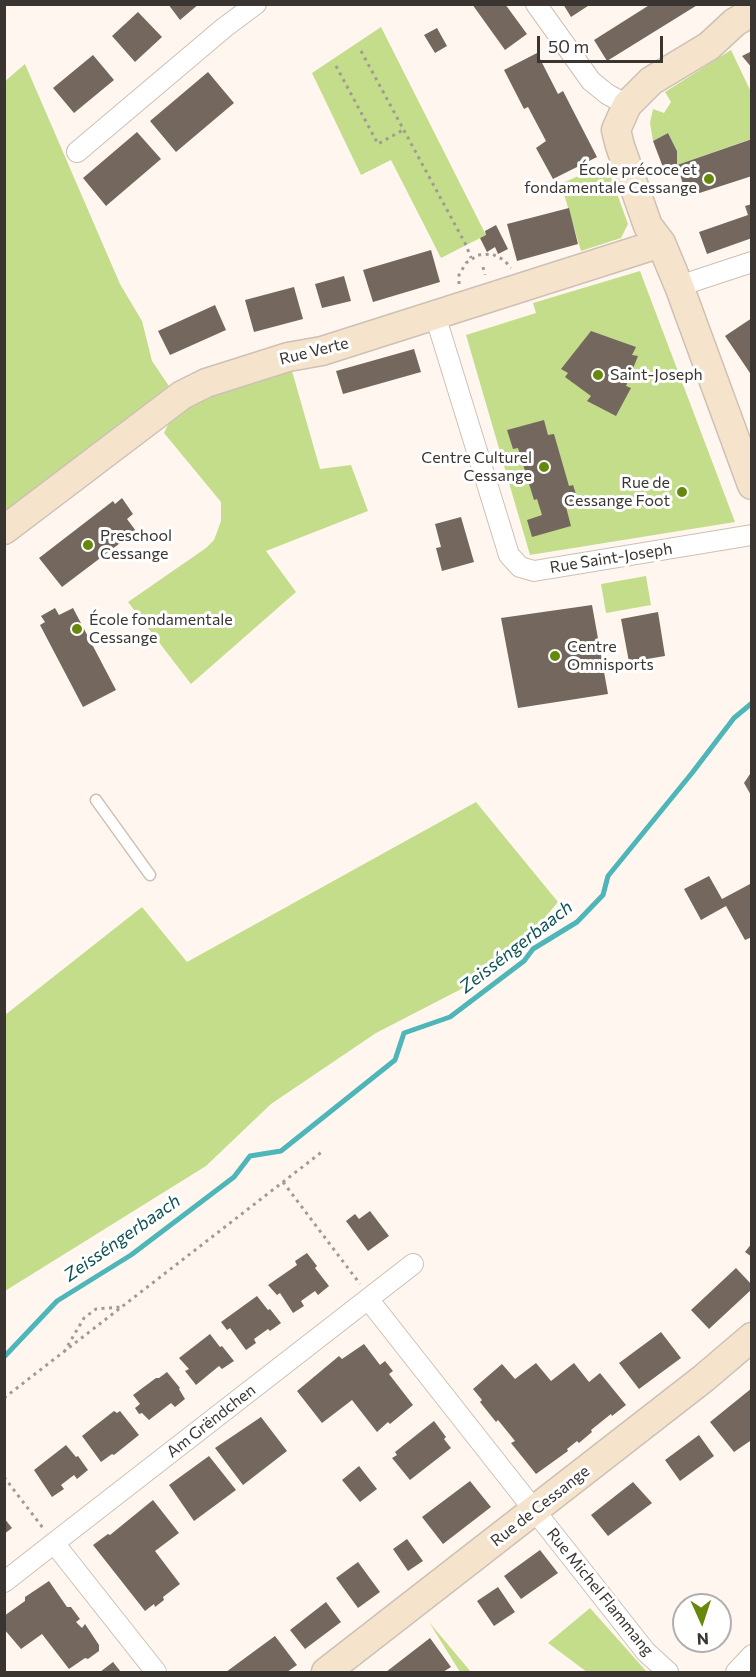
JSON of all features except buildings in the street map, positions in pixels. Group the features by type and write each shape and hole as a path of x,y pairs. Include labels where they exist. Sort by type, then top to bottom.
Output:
{"main road":[{"path":"743,17 709,46 651,81 627,105 643,159 666,220 661,243 752,485"},
{"name":"Rue Verte","path":"4,530 182,395 198,387 231,374 288,357 322,351 661,243"},
{"name":"Rue de Cessange","path":"326,1672 704,1378 752,1337"}],"street":[{"path":"77,152 225,27 256,4"},
{"path":"536,4 591,81 627,105"},
{"path":"679,286 752,262"},
{"name":"Rue Saint-Joseph","path":"435,315 509,555 520,567 534,570 752,535"},
{"name":"Am Grëndchen","path":"4,1582 413,1264"},
{"path":"368,1299 534,1510"},
{"name":"Rue Michel Flammang","path":"534,1510 646,1652 668,1672"},
{"path":"54,1543 156,1672"},
{"path":"736,1672 752,1655"}],"lane":[{"path":"96,800 150,875"}],"path":[{"path":"361,51 471,258"},
{"path":"336,66 378,144 404,130"},
{"path":"459,288 459,275 471,258 478,255 492,254 504,260 514,274"},
{"path":"4,1398 323,1151"},
{"path":"283,1182 359,1283 368,1299"},
{"path":"63,1353 84,1318 96,1309 123,1306"},
{"path":"4,1477 54,1543"}],"green space":[{"path":"381,27 486,235 441,258 391,160 361,175 312,73"},
{"path":"731,50 751,92 751,139 677,165 677,151 668,133 653,141 650,123 653,109 664,113 671,102 665,92"},
{"path":"25,64 120,284 142,321 152,361 173,392 5,520 4,82"},
{"path":"606,163 628,224 621,238 581,251 561,184"},
{"path":"640,271 735,522 530,555 466,335 536,313 533,303"},
{"path":"288,357 320,469 351,465 368,511 266,551 296,592 191,684 128,602 206,548 214,540 221,521 221,502 164,433 182,395"},
{"path":"646,576 651,605 606,613 601,584"},
{"path":"476,802 558,902 502,968 376,1033 271,1104 206,1166 5,1291 5,1015 142,907 187,962"},
{"path":"590,1608 647,1672 587,1672 548,1643"},
{"path":"429,1622 471,1672 460,1672"}],"waterway":[{"name":"Zeisséngerbaach","path":"4,1357 57,1301 131,1255 234,1177 250,1156 281,1151 395,1060 404,1033 450,1017 524,961 533,949 577,922 603,895 608,876 734,718 752,703"}],"place":[{"name":"École précoce et fondamentale Cessange","path":"709,179"},
{"name":"Saint-Joseph","path":"598,375"},
{"name":"Centre Culturel Cessange","path":"544,467"},
{"name":"Rue de Cessange Foot","path":"682,492"},
{"name":"Preschool Cessange","path":"88,545"},
{"name":"École fondamentale Cessange","path":"77,629"},
{"name":"Centre Omnisports","path":"555,656"}]}
